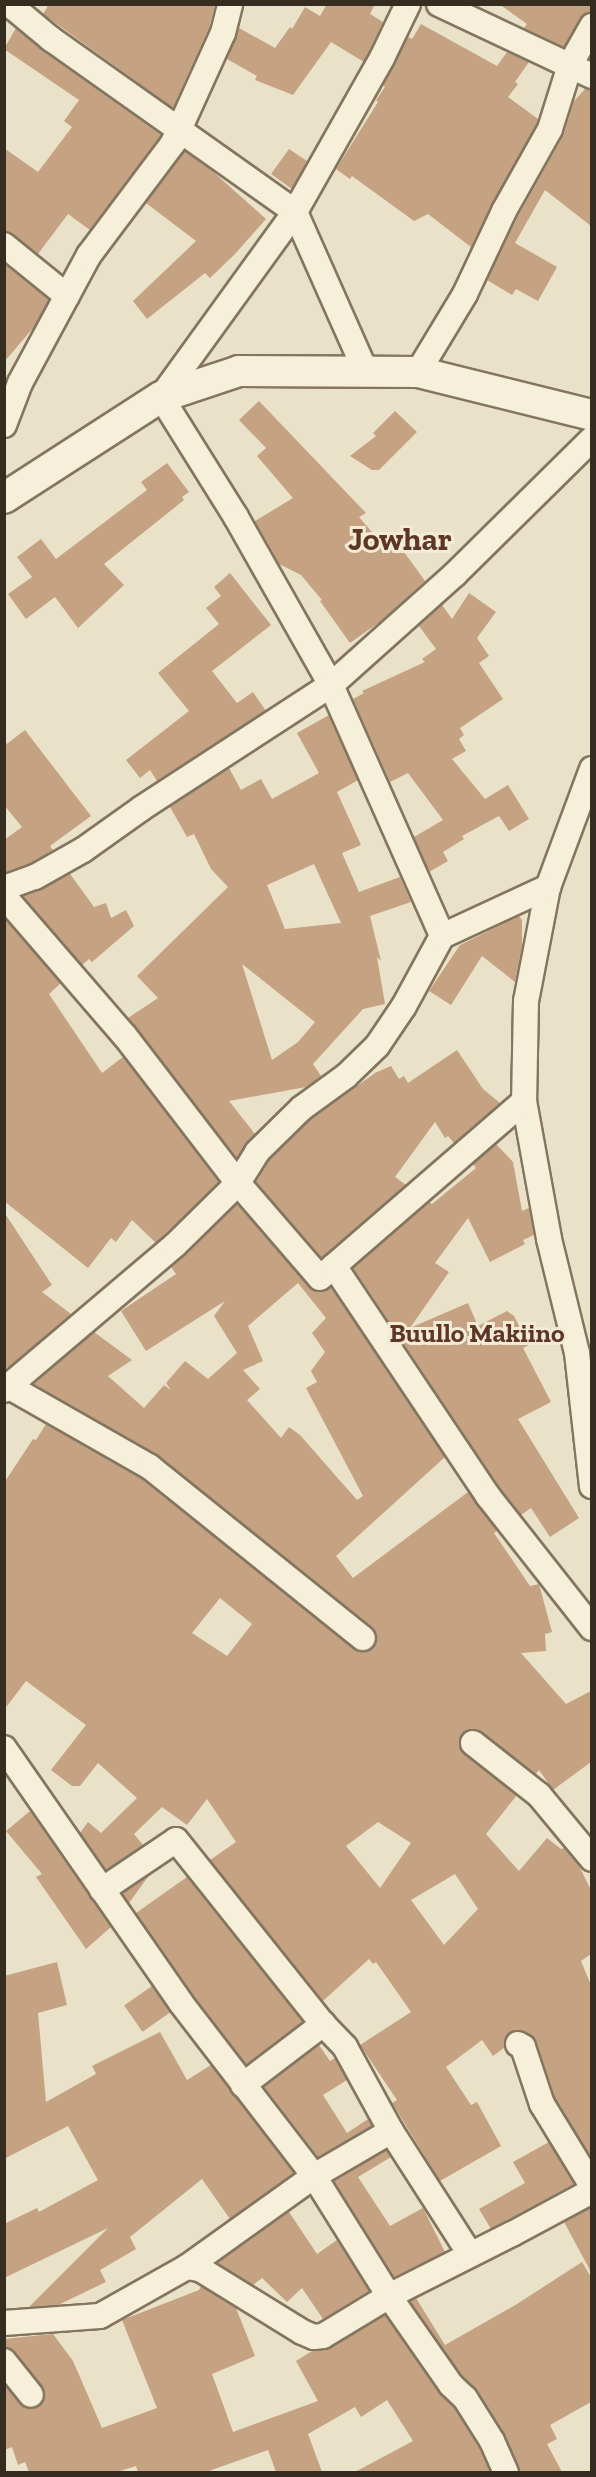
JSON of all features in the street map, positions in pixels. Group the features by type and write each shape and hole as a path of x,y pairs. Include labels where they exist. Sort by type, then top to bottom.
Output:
{"street":[{"path":"9,4 178,130 295,212 365,370"},
{"path":"4,425 21,382 89,255 162,159 178,130 223,33 230,4"},
{"path":"161,398 295,212 382,58 408,4"},
{"path":"439,4 591,76"},
{"path":"418,372 465,294 504,211 549,129 570,65 591,26"},
{"path":"4,245 67,296"},
{"path":"4,498 161,398 239,371 418,372 591,415"},
{"path":"161,398 236,517 331,685 442,936"},
{"path":"4,888 35,877 83,850 142,808 331,685 455,573 591,439"},
{"path":"591,769 548,887 526,1000 524,1101 549,1239 577,1353 591,1486"},
{"path":"363,1638 150,1467 6,1388 175,1245 238,1183 256,1152 302,1108 346,1076 376,1046 404,1006 442,936 548,887"},
{"path":"4,896 125,1036 238,1183 320,1278 524,1101"},
{"path":"334,1266 488,1496 591,1628"},
{"path":"473,1743 539,1795 591,1859"},
{"path":"4,1748 65,1831 102,1890 243,2085 314,2176 389,2296 451,2385 465,2398 492,2441 506,2472"},
{"path":"102,1890 176,1840 323,2024 345,2047 391,2131 470,2254"},
{"path":"243,2085 323,2024"},
{"path":"518,2044 523,2047 543,2104 591,2186"},
{"path":"4,2323 100,2316 187,2267 314,2176 391,2131"},
{"path":"187,2267 200,2269 314,2337 323,2336 389,2296 591,2191"},
{"path":"4,2361 31,2394"}],"building":[{"path":"49,4 215,4 209,28 173,108 43,14"},
{"path":"327,4 375,4 370,14 383,22 364,62 331,42 293,95 255,80 257,76 227,59 239,28 275,48 290,27 292,29 305,7 320,16"},
{"path":"499,4 591,4 591,12 580,19 564,47 524,28 527,24"},
{"path":"421,24 497,66 507,52 529,62 515,82 518,84 508,97 538,119 537,123 471,247 428,214 414,221 352,176 350,179 336,169 378,102 376,100 385,87 383,85 408,37 412,39"},
{"path":"16,28 43,51 161,135 90,230 68,214 38,254 13,234 4,231 4,148 38,172 72,127 64,121 79,100 4,49"},
{"path":"585,89 591,90 591,226 545,190 515,243 557,267 538,301 516,289 512,295 487,280 517,218 563,136 574,101"},
{"path":"289,149 307,161 292,189 271,174"},
{"path":"185,151 210,169 266,219 210,278 205,273 147,319 133,301 196,241 146,203"},
{"path":"4,264 49,300 34,327 4,362"},
{"path":"259,401 366,513 359,517 389,552 399,545 425,581 381,621 350,643 320,601 322,600 301,575 279,564 255,521 293,498 257,456 266,448 239,420"},
{"path":"395,411 417,432 379,470 372,470 350,456 376,436 373,433"},
{"path":"167,463 189,492 182,497 184,500 104,564 124,585 78,628 55,597 26,619 8,594 32,577 17,557 41,539 56,559 147,490 141,482"},
{"path":"230,573 271,625 212,671 237,703 253,692 266,711 157,781 150,770 140,778 126,760 189,711 158,673 219,624 206,608 221,596 214,587"},
{"path":"469,593 496,612 477,638 489,656 479,663 503,699 460,728 464,735 459,739 466,751 452,759 485,799 508,785 529,819 509,831 499,816 462,836 464,839 443,852 448,861 429,872 414,837 443,820 408,773 390,782 353,699 364,693 362,691 425,662 422,659 436,649 419,626 442,605 452,619"},
{"path":"329,715 358,780 337,792 361,845 342,853 359,892 400,877 411,902 370,916 381,961 377,957 385,1004 363,1009 313,1064 321,1076 306,1087 229,1101 255,1134 237,1158 128,1018 158,998 137,976 228,887 211,869 194,834 187,837 170,807 229,768 241,790 261,779 272,799 319,773 297,733","holes":["314,864 341,923 285,929 267,885","242,964 315,1022 298,1042 272,1060"]},
{"path":"25,730 91,816 50,846 53,850 29,864 4,873 4,840 22,827 4,805 4,746"},
{"path":"70,874 94,907 106,903 111,918 126,910 134,926 92,962 89,959 82,965 23,896"},
{"path":"519,916 522,920 522,946 515,982 482,956 451,1005 429,991 460,945"},
{"path":"4,918 61,983 49,994 102,1073 123,1057 219,1182 156,1243 132,1220 116,1242 111,1238 88,1268 4,1201"},
{"path":"457,1050 483,1089 500,1103 454,1143 448,1136 445,1138 435,1122 395,1177 406,1185 321,1258 256,1182 268,1161 311,1119 375,1073 391,1066 399,1079 404,1076 408,1083"},
{"path":"496,1144 513,1162 522,1211 529,1208 534,1235 523,1240 525,1244 490,1262 468,1218 435,1263 449,1272 410,1328 468,1303 478,1326 507,1311 514,1316 529,1345 523,1348 551,1402 518,1419 579,1518 550,1537 531,1508 521,1515 500,1488 353,1268 429,1202 432,1204 476,1168 473,1164"},
{"path":"237,1204 310,1288 322,1292 331,1287 445,1457 336,1556 353,1578 468,1492 497,1531 494,1533 530,1586 539,1584 552,1632 545,1634 546,1651 521,1653 566,1704 591,1691 591,1762 553,1790 539,1770 536,1774 481,1732 467,1730 459,1742 464,1754 517,1795 486,1834 519,1871 547,1838 561,1849 564,1848 579,1866 591,1890 591,1954 581,1961 591,1985 591,2158 555,2098 536,2042 530,2035 518,2030 506,2036 505,2047 493,2056 482,2040 446,2067 471,2105 477,2102 501,2146 440,2181 392,2103 397,2100 360,2045 411,2012 376,1962 373,1964 369,1959 323,2001 210,1860 236,1842 207,1799 187,1825 162,1807 134,1834 143,1845 106,1870 80,1833 88,1822 101,1833 137,1798 98,1763 80,1786 72,1786 51,1770 86,1725 26,1681 4,1710 4,1483 33,1439 36,1440 46,1424 142,1479 354,1649 368,1651 374,1646 376,1633 372,1627 159,1456 34,1384 94,1332 132,1360 108,1376 144,1408 164,1385 171,1390 166,1383 185,1361 208,1379 237,1353 214,1316 225,1301 146,1351 121,1311 176,1274 171,1267","holes":["298,1283 326,1318 312,1333 325,1352 311,1371 317,1382 306,1388 363,1496 357,1500 300,1435 289,1427 281,1438 247,1400 260,1389 243,1370 263,1361 248,1326","220,1598 252,1624 227,1656 192,1633","378,1822 411,1843 380,1888 346,1846","455,1874 478,1909 444,1945 411,1900"]},
{"path":"4,1212 52,1285 42,1292 71,1314 8,1368 4,1366"},
{"path":"30,1811 111,1927 86,1949 36,1877 42,1874 6,1831"},
{"path":"150,1874 129,1903 122,1893"},
{"path":"187,1877 303,2022 246,2065 193,1995 136,1913"},
{"path":"57,1962 67,2005 38,2013 46,2102 96,2074 92,2066 160,2032 187,2080 211,2065 294,2173 230,2219 202,2179 130,2237 136,2249 100,2270 106,2282 58,2305 29,2307 108,2228 4,2278 4,2224 37,2208 39,2212 98,2180 68,2126 4,2159 4,1976"},
{"path":"152,1986 170,2012 143,2032 124,2006"},
{"path":"319,2045 330,2061 335,2058 347,2080 323,2095 347,2133 368,2119 372,2126 318,2157 264,2087"},
{"path":"549,2142 574,2184 491,2229 479,2209 525,2183 513,2162"},
{"path":"386,2150 391,2157 358,2177 390,2226 423,2208 445,2252 394,2277 334,2181"},
{"path":"591,2207 591,2272 564,2222"},
{"path":"289,2212 317,2254 337,2240 369,2291 323,2319 302,2288 287,2302 262,2278 253,2285 217,2263"},
{"path":"582,2262 591,2277 591,2402 550,2425 557,2439 547,2444 562,2472 520,2472 505,2435 477,2390 462,2376 410,2301 416,2298 445,2345 517,2304"},
{"path":"201,2286 236,2308 255,2356 212,2374 233,2432 318,2401 296,2361 312,2351 330,2348 385,2315 439,2393 454,2407 491,2472 355,2472 413,2441 387,2400 361,2417 355,2407 308,2434 322,2472 276,2472 268,2450 206,2472 138,2472 136,2466 117,2472 29,2472 25,2462 18,2465 12,2447 4,2450 4,2385 26,2408 39,2406 45,2393 15,2352 4,2347 4,2339 53,2334 73,2361 102,2428 157,2408 122,2320 199,2290"}],"district":[{"name":"Jowhar","path":"400,539"},
{"name":"Buullo Makiino","path":"477,1334"}]}
